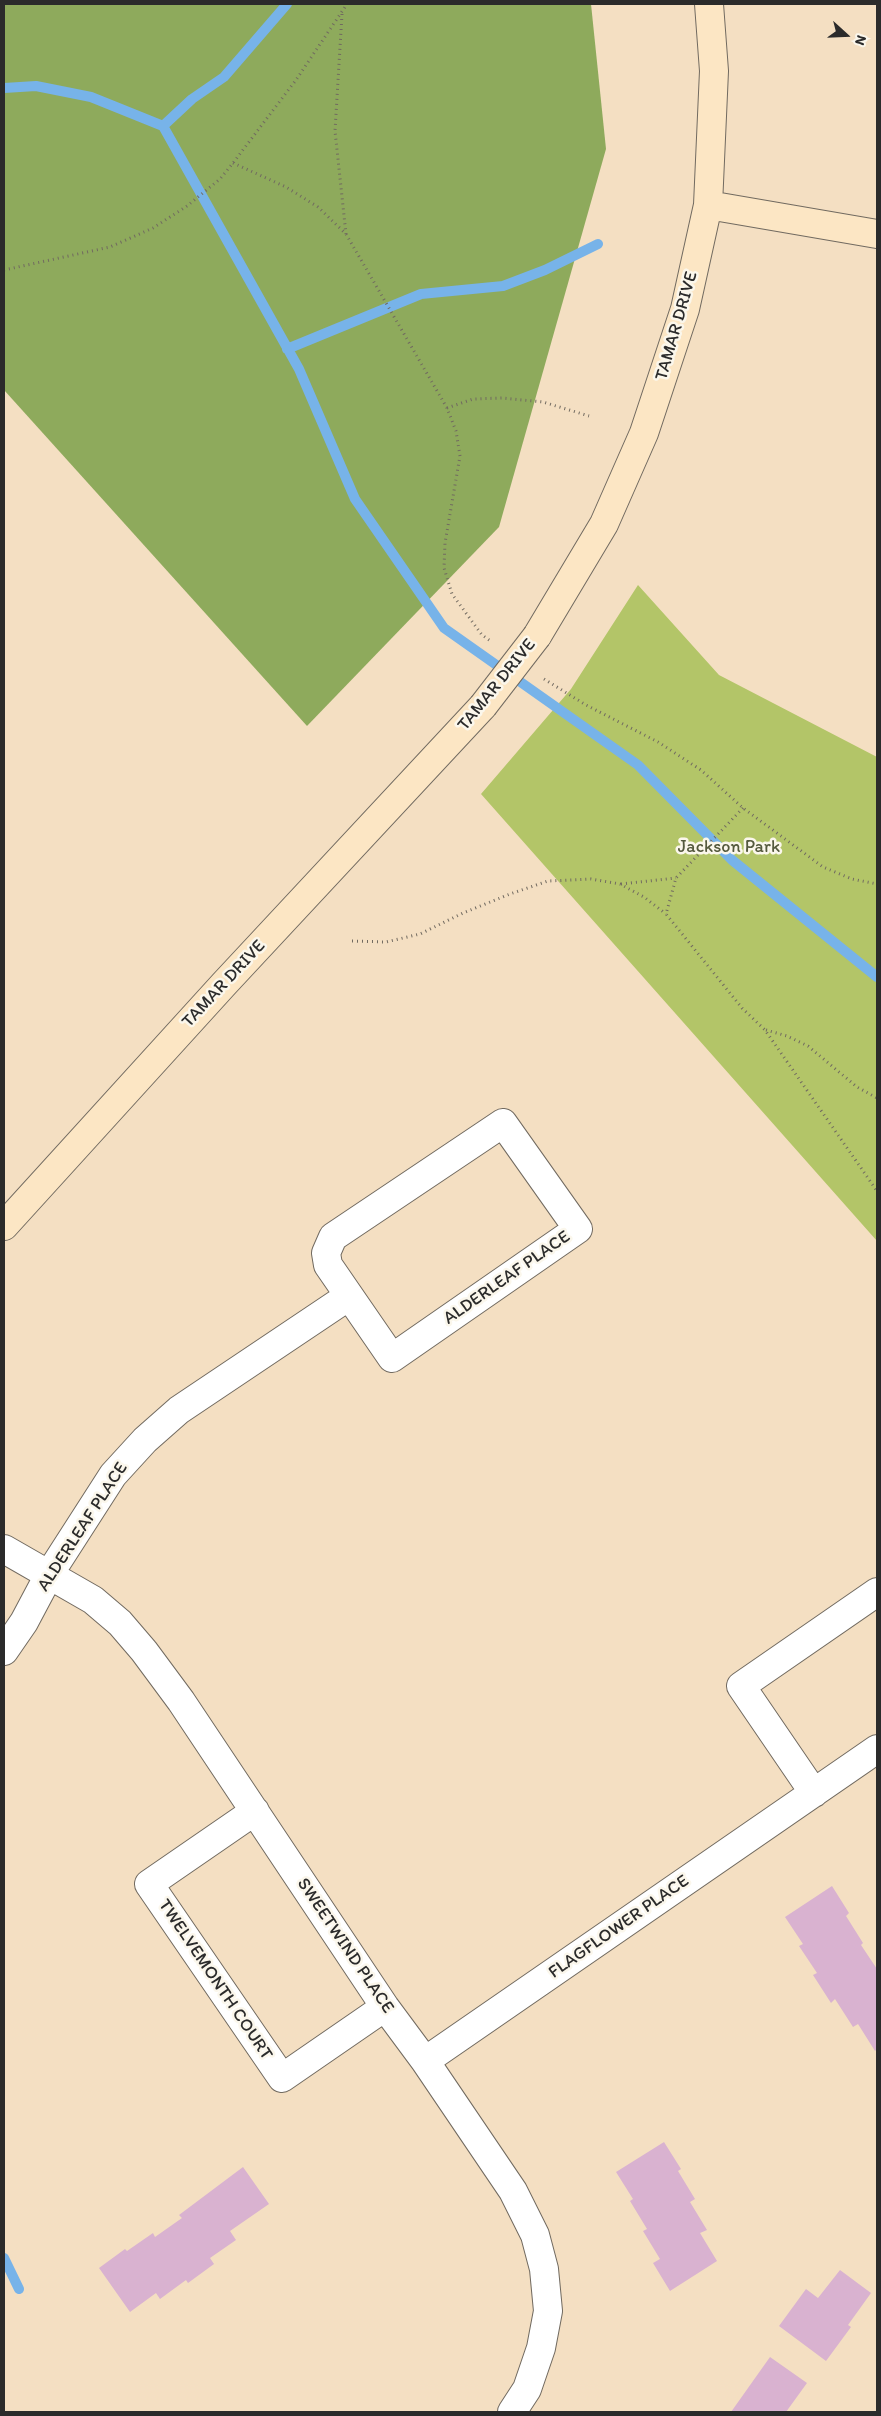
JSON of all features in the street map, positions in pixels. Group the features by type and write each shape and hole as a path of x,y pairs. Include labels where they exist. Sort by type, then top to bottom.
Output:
{"street":[{"name":"TAMAR DRIVE","path":"4,1226 224,984 483,706 537,636 604,524 644,433 685,309 708,206 714,71 709,4"},
{"path":"708,206 877,234"},
{"name":"ALDERLEAF PLACE","path":"503,1123 578,1228 392,1358 349,1296 328,1265 326,1253 334,1237 503,1123"},
{"name":"ALDERLEAF PLACE","path":"4,1651 24,1622 50,1573 113,1475 146,1440 179,1410 349,1296"},
{"name":"SWEETWIND PLACE","path":"4,1549 50,1573 93,1600 120,1623 181,1701 385,2007 425,2061 513,2191 535,2235 542,2260 548,2312 541,2348 527,2389 512,2412"},
{"path":"814,1793 741,1686 877,1592"},
{"name":"FLAGFLOWER PLACE","path":"425,2061 877,1749"},
{"name":"TWELVEMONTH COURT","path":"255,1811 149,1884 282,2078 385,2007"}],"path":[{"path":"4,270 110,248 153,228 186,206 220,178 233,163 296,80 347,4"},
{"path":"342,14 335,131 346,234"},
{"path":"233,163 286,187 318,207 346,234 447,408 456,431 460,456 446,543 444,568 452,594 459,605 482,635 497,646"},
{"path":"447,408 473,400 502,398 543,402 589,416"},
{"path":"543,678 586,705 658,742 701,770 743,808 823,867 852,879 877,884"},
{"path":"666,914 676,878 743,808"},
{"path":"352,942 386,942 420,934 471,910 548,881 591,879 620,884 676,878"},
{"path":"620,884 644,897 666,914 742,1008 765,1030 877,1191"},
{"path":"765,1030 787,1036 808,1046 857,1087 877,1098"}],"green space":[{"path":"4,4 591,4 606,149 499,527 307,726 4,390"},
{"name":"Jackson Park","path":"638,585 719,675 877,757 877,1241 481,794 571,689"}],"building":[{"path":"832,1886 849,1913 846,1916 863,1943 861,1945 877,1969 877,2049 875,2051 858,2024 853,2027 835,1999 831,2003 813,1975 817,1973 799,1946 803,1944 785,1917"},
{"path":"664,2142 681,2169 678,2171 695,2199 690,2202 707,2230 700,2233 717,2261 670,2291 653,2263 660,2259 643,2231 647,2229 630,2201 633,2199 616,2172"},
{"path":"243,2167 269,2204 230,2231 236,2240 210,2258 214,2264 188,2283 186,2280 160,2299 156,2293 130,2312 99,2268 125,2249 127,2251 153,2233 155,2237 182,2218 179,2215"},
{"path":"840,2270 871,2293 848,2325 851,2327 826,2361 779,2326 806,2289 818,2298"},
{"path":"770,2357 807,2383 786,2412 731,2412"}],"waterway":[{"path":"163,126 192,99 224,77 287,4"},
{"path":"4,88 36,86 91,97 163,126 299,369 355,499 444,628 638,765 732,860 877,977"},
{"path":"287,349 421,294 503,286 545,270 598,244"},
{"path":"4,2258 19,2289"}]}
